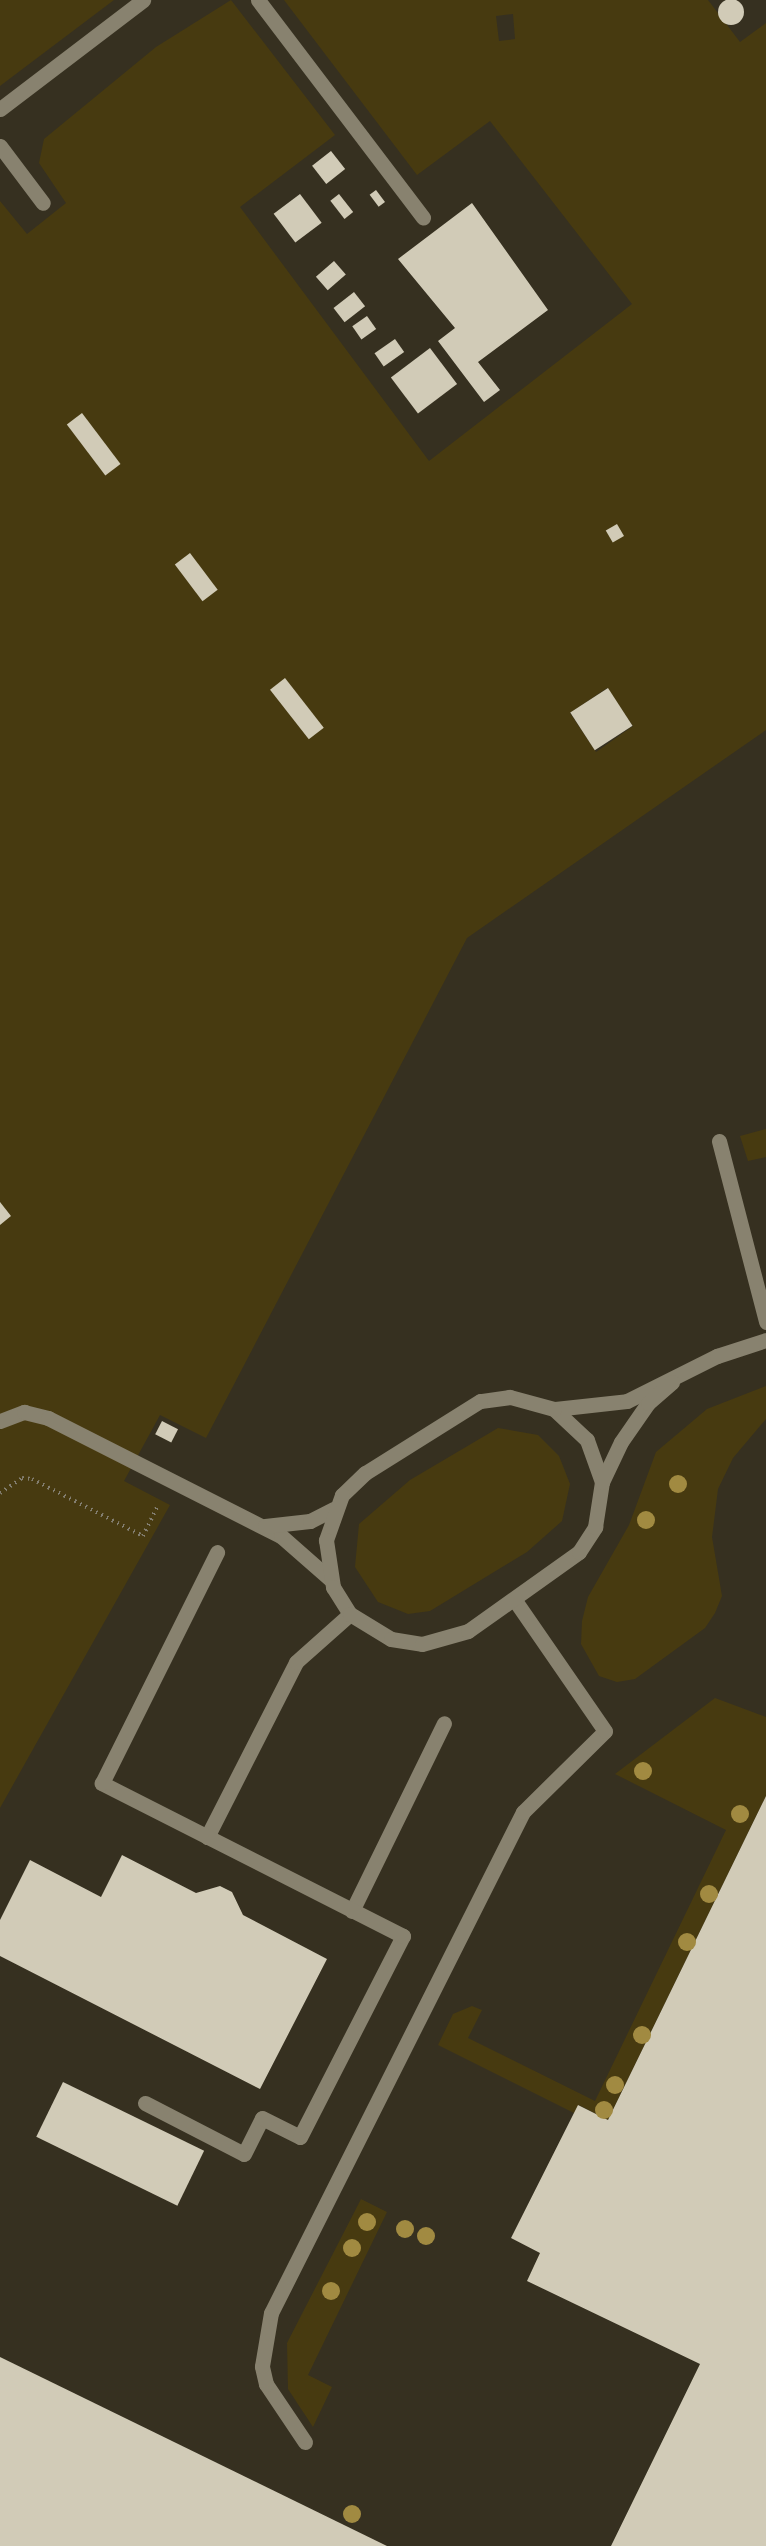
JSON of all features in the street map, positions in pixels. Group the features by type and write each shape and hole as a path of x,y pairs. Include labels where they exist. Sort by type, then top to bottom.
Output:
{"street":[{"path":"0,110 144,0"},
{"path":"258,0 423,217"},
{"path":"0,146 43,203"},
{"path":"719,1141 766,1322"},
{"path":"262,1525 310,1521 334,1509 365,1473 469,1406 510,1397 554,1409 611,1405 672,1382 717,1356 766,1340"},
{"path":"602,1482 637,1416 672,1382"},
{"path":"0,1422 19,1412 42,1415 262,1525 300,1548 330,1579 350,1614 376,1633 422,1644 468,1631 571,1561 588,1541 600,1512 602,1482 587,1440 554,1409"},
{"path":"330,1579 326,1540 334,1509"},
{"path":"146,2103 244,2154 262,2118 300,2137 403,1936 102,1784 217,1552"},
{"path":"305,2442 266,2384 262,2366 272,2313 523,1812 605,1731 514,1599"},
{"path":"207,1837 296,1662 350,1614"},
{"path":"352,1911 444,1723"}],"path":[{"path":"0,1493 22,1478 32,1479 142,1536 160,1502"}],"shaded area":[{"path":"0,0 114,0 0,86"},
{"path":"231,0 335,135 240,207 429,461 632,304 490,121 417,175 284,0 708,0 740,42 766,23 766,730 467,938 206,1438 160,1415 124,1481 170,1505 0,1808 0,201 27,234 66,203 39,163 44,139 156,47","holes":["513,14 515,39 499,41 496,16","607,688 633,726 596,752 570,713"]},
{"path":"766,1129 766,1157 748,1161 740,1136"},
{"path":"766,1386 766,1419 733,1458 718,1489 712,1537 722,1596 715,1613 705,1628 635,1679 617,1682 599,1676 581,1644 582,1621 588,1597 629,1525 656,1452 707,1409"},
{"path":"498,1428 538,1435 559,1456 570,1484 562,1521 527,1552 430,1611 408,1614 378,1602 355,1567 359,1524 410,1480"},
{"path":"715,1698 766,1717 766,1796 608,2120 579,2105 574,2113 438,2045 453,2014 472,2006 482,2010 468,2038 595,2101 726,1830 615,1774"},
{"path":"361,2199 387,2212 308,2375 332,2387 313,2427 288,2389 287,2343"}],"building":[{"path":"731,-1 740,3 744,12 740,21 731,25 722,21 718,12 722,3"},
{"path":"331,151 345,169 326,184 312,166"},
{"path":"376,190 385,202 379,207 370,195"},
{"path":"300,194 322,223 295,243 274,214"},
{"path":"339,194 353,212 344,219 330,201"},
{"path":"472,203 548,310 478,362 500,390 484,402 438,341 455,328 398,259"},
{"path":"334,261 346,275 328,290 316,277"},
{"path":"354,292 365,306 345,322 334,308"},
{"path":"367,316 376,329 361,339 352,326"},
{"path":"395,339 404,352 384,366 375,353"},
{"path":"430,348 457,384 418,413 391,377"},
{"path":"82,413 121,464 105,476 67,424"},
{"path":"617,524 624,536 613,543 606,530"},
{"path":"190,553 218,590 203,601 175,564"},
{"path":"285,678 324,728 309,739 270,690"},
{"path":"608,688 633,726 595,750 570,713"},
{"path":"0,1202 11,1216 0,1225"},
{"path":"162,1421 178,1429 171,1443 155,1434"},
{"path":"766,1796 766,2546 611,2546 700,2364 527,2281 540,2253 511,2238 578,2105 608,2120"},
{"path":"122,1855 196,1893 220,1886 232,1892 243,1915 327,1959 260,2089 0,1956 0,1920 30,1860 101,1897"},
{"path":"63,2082 204,2151 177,2206 36,2137"},
{"path":"0,2357 387,2546 0,2546"}]}
